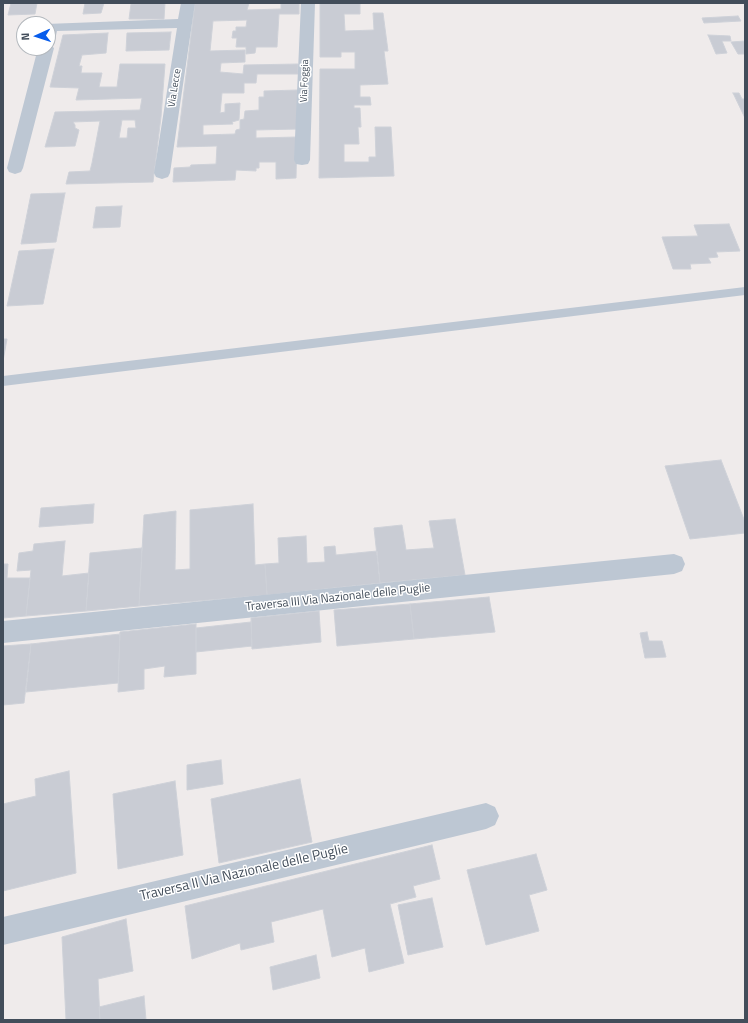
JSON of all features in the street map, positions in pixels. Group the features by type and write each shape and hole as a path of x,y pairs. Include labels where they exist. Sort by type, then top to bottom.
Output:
{"street":[{"name":"Via Lecce","path":"162,173 188,3"},
{"name":"Via Foggia","path":"302,160 308,3"},
{"path":"56,27 185,23"},
{"path":"15,168 44,56"},
{"name":"Traversa III Via Nazionale delle Puglie","path":"3,632 674,564"},
{"name":"Traversa II Via Nazionale delle Puglie","path":"3,931 486,816"}],"lane":[{"path":"3,381 745,291"}],"building":[{"path":"11,3 37,3 35,14 8,15"},
{"path":"85,3 104,3 101,13 83,14"},
{"path":"165,3 164,19 129,19 131,4"},
{"path":"195,3 249,3 247,10 281,9 281,3 299,3 299,14 279,14 277,47 256,47 255,53 246,54 246,47 236,47 237,38 232,38 233,31 236,31 236,27 246,27 247,20 213,21 210,51 245,50 245,62 221,63 220,72 243,74 244,65 298,64 298,74 257,74 256,83 244,83 244,93 222,93 220,113 225,112 225,104 240,103 239,120 232,122 233,124 203,125 203,135 235,134 236,130 240,129 240,120 244,119 245,111 259,110 259,97 264,97 264,91 298,90 298,129 256,130 256,138 297,137 296,178 276,179 276,162 259,162 259,168 256,168 256,171 236,170 235,180 173,182 174,168 190,167 191,165 216,164 217,146 177,147"},
{"path":"320,3 360,3 360,14 344,14 345,31 374,30 373,13 383,13 388,51 384,51 388,84 360,85 360,97 370,97 371,105 354,105 354,108 360,108 361,127 358,127 359,144 344,144 344,162 369,162 369,157 376,157 375,127 391,127 394,176 319,178 320,69 355,69 355,52 341,52 341,57 320,57"},
{"path":"738,16 741,21 704,23 702,18"},
{"path":"171,32 169,50 126,51 127,33"},
{"path":"108,33 106,53 82,55 79,66 82,66 81,73 102,73 99,87 117,87 120,64 165,64 161,117 153,182 66,184 69,172 90,171 100,121 73,122 75,128 79,130 75,146 45,147 55,112 140,110 142,98 76,100 79,88 50,87 63,35","holes":["122,120 135,120 136,128 128,128 127,138 119,138"]},
{"path":"708,35 730,36 731,41 722,41 727,53 716,54"},
{"path":"745,41 745,54 738,54 731,42"},
{"path":"733,93 739,93 742,99 745,99 745,118"},
{"path":"65,193 56,242 21,244 31,194"},
{"path":"122,206 120,227 93,228 96,207"},
{"path":"729,224 740,251 716,252 718,257 708,258 711,263 690,264 691,269 673,269 662,237 698,236 694,225"},
{"path":"54,249 43,304 7,306 19,251"},
{"path":"3,339 7,339 3,361"},
{"path":"721,460 745,522 745,533 690,539 665,466"},
{"path":"94,504 93,523 39,527 41,508"},
{"path":"253,504 255,565 265,564 267,595 139,606 144,515 176,511 175,570 190,569 190,510"},
{"path":"455,519 465,575 380,583 374,528 402,525 406,550 434,548 429,521"},
{"path":"306,536 307,563 325,562 324,547 335,546 336,555 377,551 380,583 267,595 265,564 279,563 278,538"},
{"path":"65,541 62,576 89,573 86,611 26,616 31,570 17,571 19,553 33,551 34,544"},
{"path":"142,548 139,606 86,611 90,553"},
{"path":"3,564 8,564 7,578 30,578 26,616 3,618"},
{"path":"489,597 495,632 414,639 410,604"},
{"path":"410,604 414,639 337,646 334,610"},
{"path":"319,611 321,642 252,649 251,618"},
{"path":"251,622 252,646 196,652 196,628"},
{"path":"196,624 196,674 164,677 165,666 144,669 144,689 118,692 120,632"},
{"path":"647,632 649,641 662,641 666,657 645,658 640,633"},
{"path":"120,634 118,683 26,692 31,644"},
{"path":"31,644 24,703 3,705 3,646"},
{"path":"221,760 223,784 187,790 187,765"},
{"path":"69,771 76,873 3,891 3,804 36,796 35,779"},
{"path":"300,779 312,842 219,863 211,799"},
{"path":"175,781 183,855 118,869 113,794"},
{"path":"432,845 440,879 413,886 416,897 390,904 404,963 369,972 365,948 332,957 323,909 271,922 274,942 241,950 240,943 192,959 185,906"},
{"path":"536,854 547,890 529,895 539,931 486,945 467,870"},
{"path":"432,898 443,947 408,955 398,905"},
{"path":"126,919 133,971 98,979 100,1020 66,1020 62,937"},
{"path":"316,955 320,978 273,990 270,967"},
{"path":"144,996 146,1020 100,1020 99,1007"}]}
